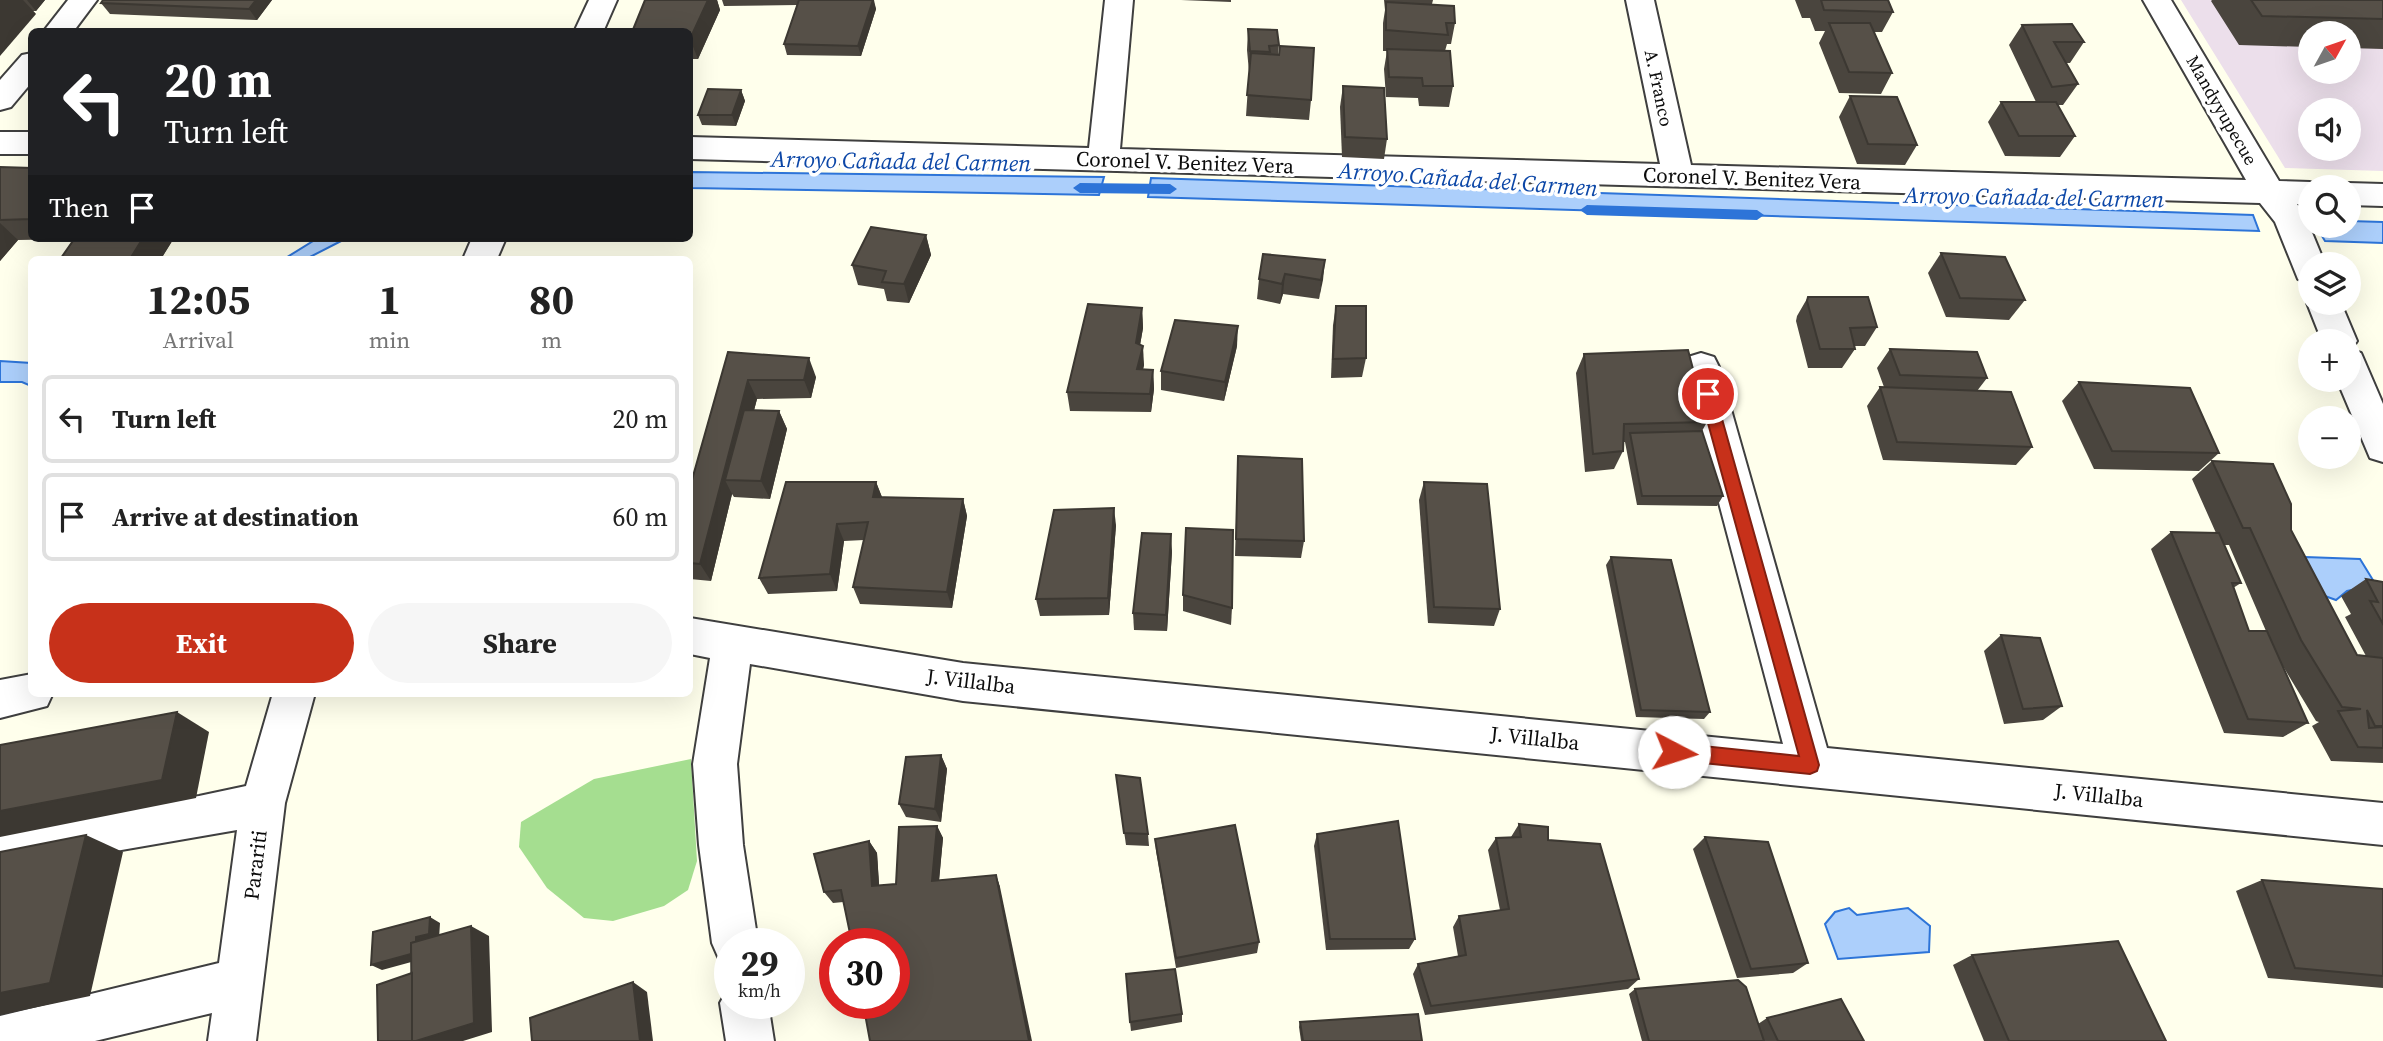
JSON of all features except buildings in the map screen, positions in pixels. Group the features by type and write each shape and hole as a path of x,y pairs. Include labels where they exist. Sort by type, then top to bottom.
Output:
{"street":[{"path":"60,28 83,0"},
{"path":"590,28 603,0"},
{"path":"1103,160 1119,0"},
{"name":"A. Franco","path":"1640,0 1678,176"},
{"name":"Mandyyupecue","path":"2157,0 2290,201 2304,252"},
{"path":"0,100 28,67"},
{"path":"0,143 28,143"},
{"name":"Coronel V. Benitez Vera","path":"693,148 1678,176 2290,201"},
{"path":"2361,194 2383,195"},
{"path":"1701,368 1810,765"},
{"path":"2360,392 2383,447"},
{"name":"J. Villalba","path":"693,636 963,682 2383,824"},
{"path":"733,642 715,764 721,845 733,928"},
{"path":"0,699 28,694"},
{"name":"Parariti","path":"232,1041 263,803 293,697"},
{"path":"0,849 199,817 263,803"},
{"path":"0,1040 240,982"},
{"path":"747,1019 750,1041"}],"shaded area":[{"path":"2181,0 2383,0 2383,171 2285,168"}],"green space":[{"path":"691,759 697,861 688,890 664,906 613,921 584,918 547,888 519,847 521,822 594,779"}],"water":[{"path":"693,172 1104,177 1099,195 693,188"},
{"path":"1151,178 2253,215 2259,231 1148,197"},
{"path":"2361,221 2383,222 2383,243 2325,241 2323,238 2361,238"},
{"path":"312,242 339,242 312,256 289,256"},
{"path":"0,361 28,363 28,385 0,382"},
{"path":"2305,557 2360,559 2376,585 2347,591 2336,600 2311,591"},
{"path":"1849,908 1857,915 1908,908 1930,926 1929,952 1838,959 1825,924 1835,912"}],"waterway":[{"name":"Arroyo Cañada del Carmen","path":"1080,188 1170,189"},
{"name":"Arroyo Cañada del Carmen","path":"1587,210 1757,215"}],"route":[{"path":"1674,752 1810,765 1708,394"}]}
